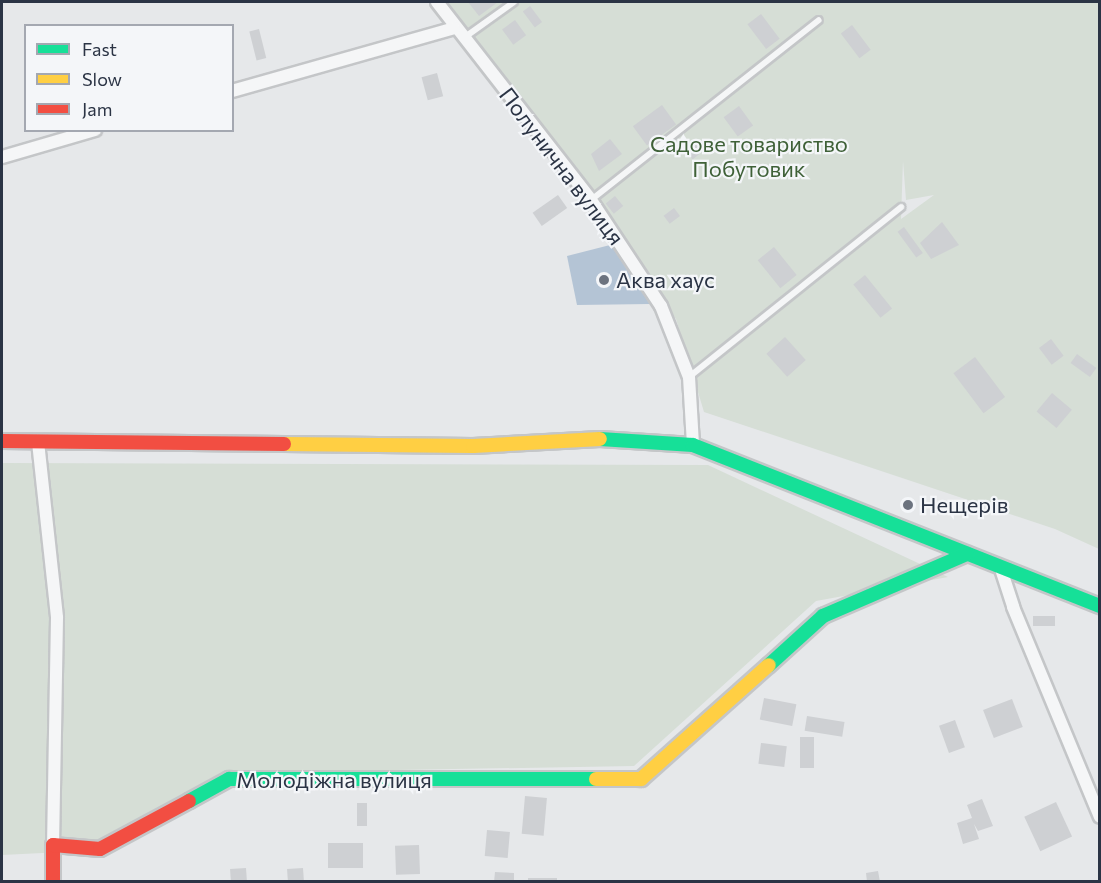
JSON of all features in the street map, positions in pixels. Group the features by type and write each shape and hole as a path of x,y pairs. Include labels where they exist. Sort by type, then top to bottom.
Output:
{"main road":[{"path":"2,441 473,446 602,439 693,445 1001,569 1100,606"},
{"name":"Молодіжна вулиця","path":"53,845 100,849 229,779 640,779 823,616 967,554"},
{"path":"53,845 53,882"}],"street":[{"name":"Полунична вулиця","path":"437,2 454,27 465,37 591,200 662,306 689,377 693,445"},
{"path":"234,90 454,27"},
{"path":"2,158 88,132"},
{"path":"38,442 57,618 53,845"},
{"path":"1001,569 1013,607 1100,817"}],"lane":[{"path":"465,37 514,2"},
{"path":"591,200 819,20"},
{"path":"689,377 901,207"}],"green space":[{"name":"Садове товариство Побутовик","path":"448,2 1099,2 1099,549 1055,529 704,412 676,319","holes":["903,161 906,200 934,195 901,219"]},
{"path":"2,463 708,465 948,577 816,601 634,766 223,773 83,851 2,855"}],"water":[{"name":"Аква хаус","path":"614,244 650,304 577,305 567,256"}],"building":[{"path":"468,2 498,2 479,16"},
{"path":"530,6 542,22 535,27 523,11"},
{"path":"761,14 780,39 766,49 747,24"},
{"path":"515,20 526,35 513,45 502,29"},
{"path":"852,25 871,50 859,58 841,33"},
{"path":"259,29 266,58 257,61 249,31"},
{"path":"437,73 443,96 428,100 422,77"},
{"path":"662,105 676,124 647,146 633,126"},
{"path":"739,106 753,125 738,137 724,117"},
{"path":"610,139 622,154 599,171 591,154"},
{"path":"693,141 702,152 692,159 684,149"},
{"path":"558,195 567,208 542,226 533,213"},
{"path":"615,196 623,206 614,214 606,204"},
{"path":"674,208 680,216 670,224 664,216"},
{"path":"942,222 959,245 931,259 920,243"},
{"path":"904,227 923,253 916,258 898,232"},
{"path":"774,247 797,275 780,288 758,260"},
{"path":"865,275 892,308 880,318 853,284"},
{"path":"785,337 806,360 787,377 766,354"},
{"path":"1051,339 1064,356 1052,365 1039,348"},
{"path":"1077,354 1096,368 1090,377 1071,363"},
{"path":"975,357 1005,397 984,413 953,373"},
{"path":"1052,393 1072,410 1056,428 1037,411"},
{"path":"1033,616 1055,616 1055,626 1033,626"},
{"path":"764,698 796,704 792,726 760,720"},
{"path":"1012,699 1023,727 994,738 983,710"},
{"path":"807,716 845,722 842,737 805,731"},
{"path":"955,720 965,747 949,753 939,726"},
{"path":"800,737 814,737 814,768 800,768"},
{"path":"761,743 787,746 784,767 758,764"},
{"path":"525,796 547,798 544,836 522,834"},
{"path":"982,799 993,826 978,831 974,824 979,839 963,844 957,823 972,818 967,805"},
{"path":"1056,802 1072,836 1040,851 1024,817"},
{"path":"357,803 367,803 367,826 357,826"},
{"path":"487,830 510,832 508,858 485,856"},
{"path":"328,843 363,843 363,868 328,868"},
{"path":"419,845 420,874 396,875 395,846"},
{"path":"246,868 247,882 231,882 230,869"},
{"path":"303,868 304,882 288,882 287,869"},
{"path":"878,871 880,882 867,882 866,873"},
{"path":"495,872 514,873 514,882 494,882"},
{"path":"528,878 557,878 557,882 528,882"}],"traffic: fast":[{"path":"600,439 693,445 1100,606"},
{"path":"769,665 823,616 967,554"},
{"path":"189,801 229,779 596,779"}],"traffic: slow":[{"path":"284,444 473,446 600,439"},
{"path":"596,779 641,779 769,665"}],"traffic: jam":[{"path":"2,441 284,444"},
{"path":"53,882 53,845 100,849 189,801"}],"place":[{"name":"Аква хаус","path":"604,280"},
{"name":"Нещерів","path":"908,505"}]}
